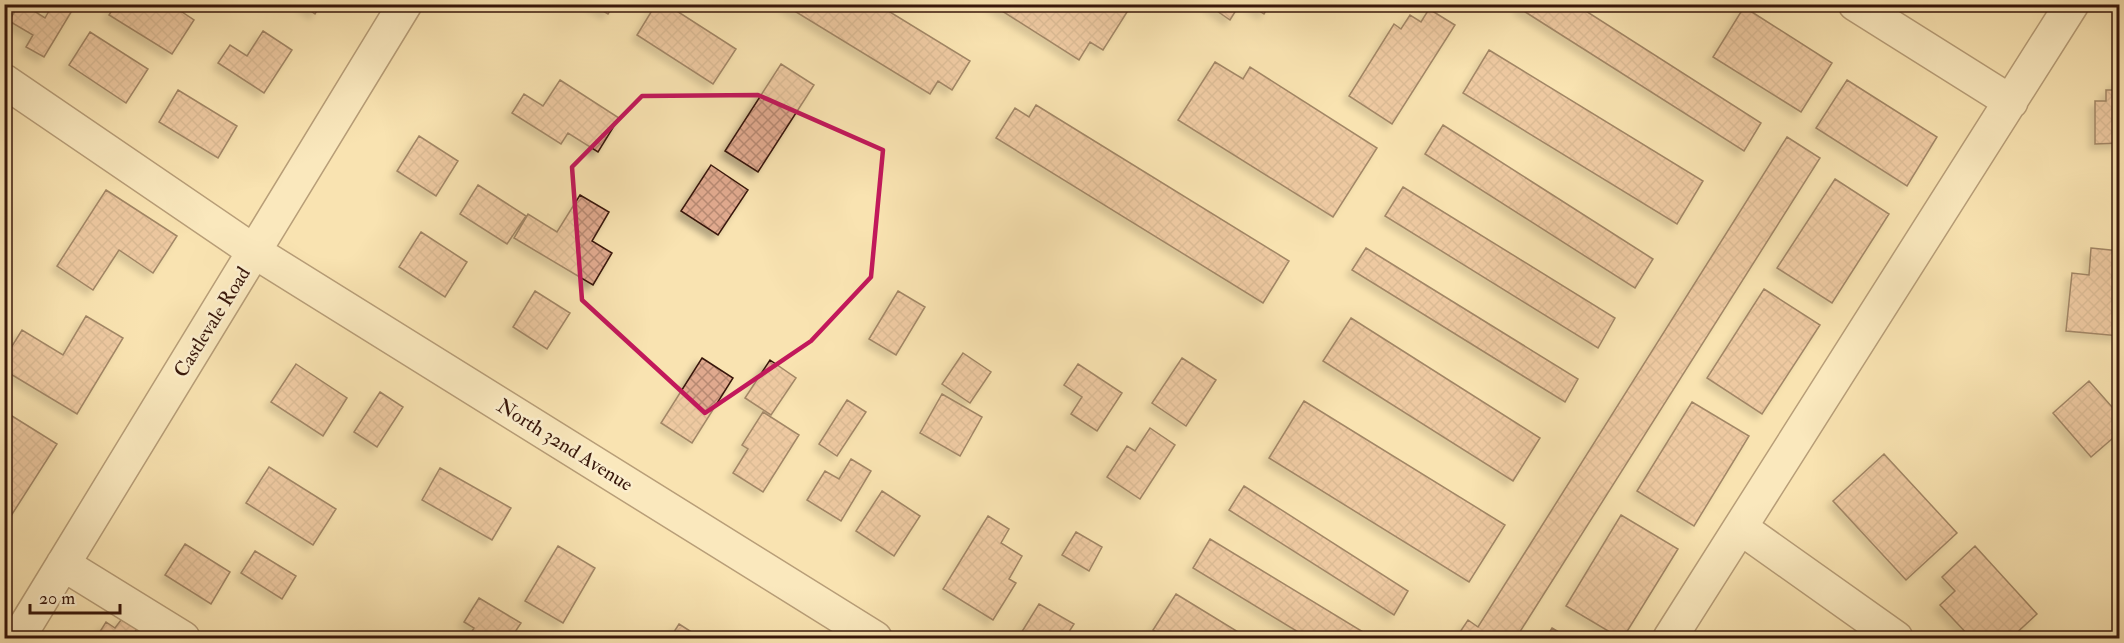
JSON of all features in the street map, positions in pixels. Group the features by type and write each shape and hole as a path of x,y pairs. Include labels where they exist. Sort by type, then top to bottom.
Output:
{"street":[{"name":"Castlevale Road","path":"18,639 405,4"},
{"path":"1855,4 2011,102"},
{"path":"1670,639 2072,4"},
{"name":"North 32nd Avenue","path":"4,81 255,252 875,639"},
{"path":"1741,528 1896,639"},
{"path":"63,564 183,639"}],"highlighted area":[{"path":"758,95 883,150 871,277 811,341 705,413 582,300 572,167 642,96"}],"building":[{"path":"4,4 12,4 4,16"},
{"path":"19,4 38,4 34,11 45,18 53,4 76,4 44,57 26,47 33,35 9,21"},
{"path":"116,4 170,4 194,20 172,54 109,15"},
{"path":"301,4 321,4 315,14"},
{"path":"591,4 614,4 608,14"},
{"path":"656,4 666,4 736,49 713,84 637,35"},
{"path":"783,4 877,4 970,61 952,90 938,81 930,94"},
{"path":"991,4 1122,4 1129,9 1103,50 1090,42 1079,60"},
{"path":"1207,4 1240,4 1230,20"},
{"path":"1249,4 1270,4 1264,14"},
{"path":"1521,4 1575,4 1761,123 1744,151 1519,8"},
{"path":"1744,7 1832,63 1801,112 1713,57"},
{"path":"1429,9 1455,25 1392,124 1349,96 1394,24 1401,29 1410,15 1421,22"},
{"path":"263,31 292,50 264,93 218,63 230,45 247,56"},
{"path":"90,32 148,69 126,103 69,65"},
{"path":"1489,50 1703,181 1677,224 1463,93"},
{"path":"1215,62 1243,79 1250,67 1377,148 1333,217 1178,120"},
{"path":"781,64 814,85 758,172 725,151"},
{"path":"560,80 619,118 598,152 568,133 561,144 512,113 524,94 543,106"},
{"path":"1847,80 1937,137 1907,186 1816,128"},
{"path":"2120,81 2120,143 2095,144 2095,101 2106,101 2106,90 2114,90 2114,82"},
{"path":"178,90 237,126 218,158 159,122"},
{"path":"1036,105 1289,261 1263,303 996,138 1015,108 1029,117"},
{"path":"1443,125 1653,259 1635,288 1425,154"},
{"path":"419,136 458,161 436,196 397,171"},
{"path":"1787,137 1820,158 1516,638 1456,638 1468,620 1478,627"},
{"path":"711,165 748,190 718,235 681,211"},
{"path":"1835,179 1889,214 1832,303 1777,268"},
{"path":"478,185 526,216 507,244 460,214"},
{"path":"1403,187 1615,318 1598,348 1385,216"},
{"path":"106,190 177,236 153,273 119,250 93,290 57,266"},
{"path":"580,195 609,212 592,241 612,253 593,285 514,238 528,214 557,232"},
{"path":"421,232 467,262 445,297 399,267"},
{"path":"1366,248 1578,379 1565,402 1352,270"},
{"path":"2091,248 2120,251 2120,336 2066,331 2072,273 2089,275"},
{"path":"1764,289 1820,325 1762,414 1707,378"},
{"path":"535,291 570,313 547,349 513,327"},
{"path":"898,291 925,307 896,355 869,339"},
{"path":"86,316 123,338 77,414 4,370 4,359 22,330 63,355"},
{"path":"1351,318 1540,438 1513,481 1323,361"},
{"path":"963,353 991,372 970,403 942,384"},
{"path":"702,358 733,378 692,443 661,423"},
{"path":"1182,358 1216,380 1186,426 1152,403"},
{"path":"770,360 796,378 771,415 745,398"},
{"path":"296,364 347,398 323,436 271,402"},
{"path":"1078,364 1122,393 1097,431 1071,414 1082,397 1064,385"},
{"path":"2089,381 2120,416 2120,432 2091,457 2053,413"},
{"path":"380,392 403,407 377,447 354,432"},
{"path":"942,394 982,417 960,456 920,433"},
{"path":"847,400 866,412 837,456 819,444"},
{"path":"1304,401 1505,525 1469,582 1269,458"},
{"path":"1692,402 1749,436 1694,526 1637,491"},
{"path":"4,411 57,444 9,519 4,516"},
{"path":"763,412 799,435 763,492 733,473 748,449 742,445"},
{"path":"1150,428 1175,445 1140,499 1107,477 1127,446 1135,451"},
{"path":"1884,454 1957,533 1906,580 1833,501"},
{"path":"851,459 871,471 841,521 807,500 825,471 839,479"},
{"path":"269,467 336,509 313,545 246,503"},
{"path":"440,468 511,508 492,540 422,500"},
{"path":"1244,486 1408,591 1394,615 1229,510"},
{"path":"882,491 920,516 894,556 856,531"},
{"path":"1621,515 1678,549 1623,638 1566,606"},
{"path":"988,516 1009,529 1001,543 1022,556 1009,579 1016,583 993,620 943,589"},
{"path":"1076,532 1102,547 1089,571 1062,555"},
{"path":"1210,539 1373,638 1308,638 1193,568"},
{"path":"185,544 230,572 211,604 165,575"},
{"path":"558,546 595,568 563,623 525,601"},
{"path":"1975,546 2037,614 2011,638 1998,638 1993,633 1988,638 1971,638 1940,605 1955,591 1942,577"},
{"path":"255,551 296,576 282,599 241,573"},
{"path":"1176,594 1248,638 1166,638 1153,630"},
{"path":"479,598 521,623 511,638 468,638 474,628 464,622"},
{"path":"1039,604 1074,624 1065,638 1018,638"},
{"path":"124,616 139,626 134,633 144,638 96,638 106,622 115,628"},
{"path":"679,624 701,638 670,638"},
{"path":"1552,628 1569,638 1546,638"},
{"path":"1749,632 1760,638 1745,638"},
{"path":"2055,632 2061,638 2047,638"}]}
